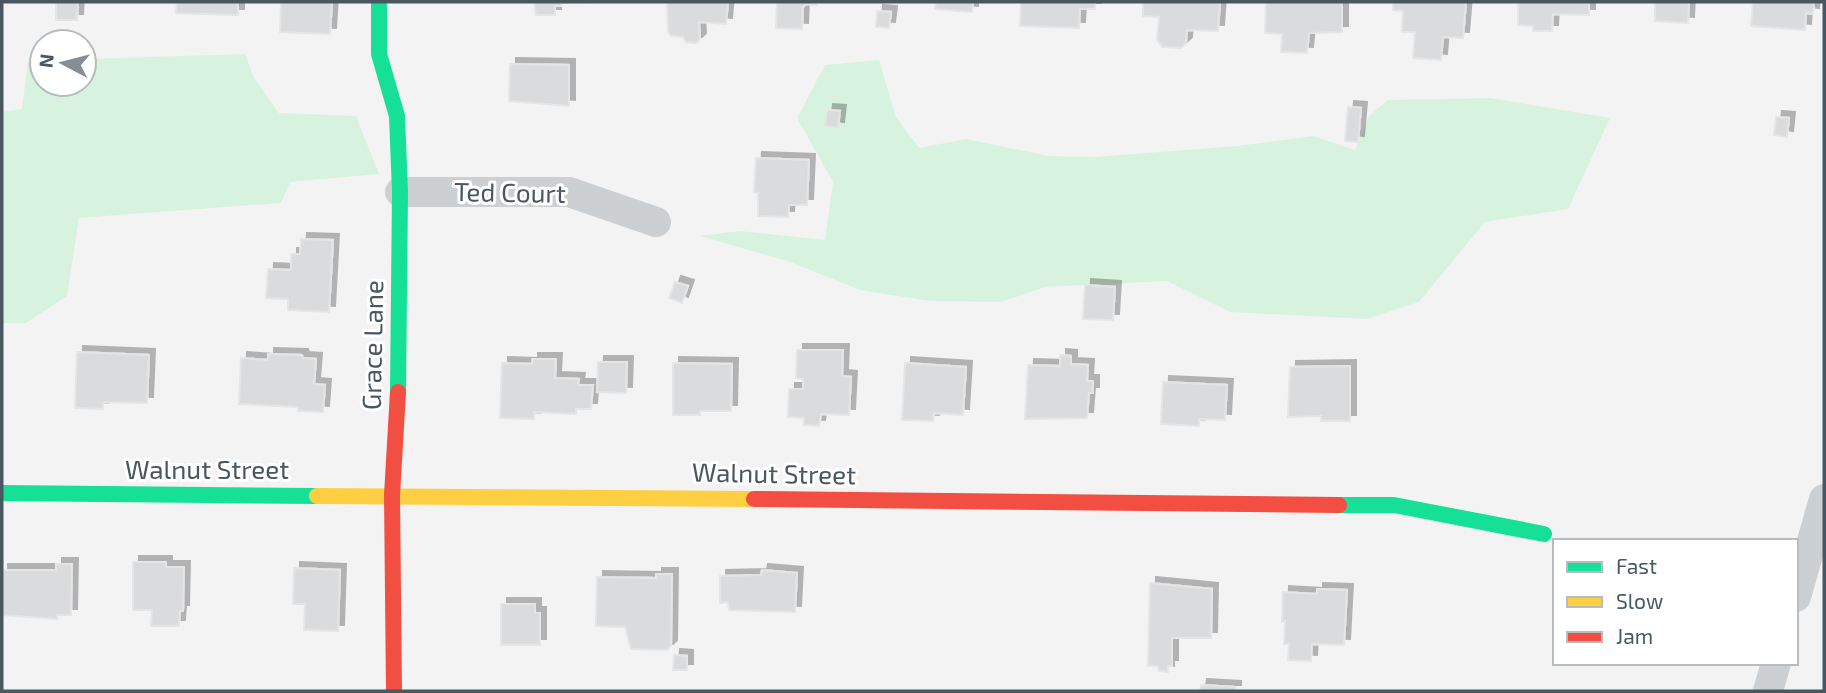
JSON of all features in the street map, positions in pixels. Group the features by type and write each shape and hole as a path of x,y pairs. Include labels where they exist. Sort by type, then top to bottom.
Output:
{"street":[{"name":"Grace Lane","path":"379,2 379,54 397,116 400,192 398,392 392,495 396,670 394,691"},
{"name":"Ted Court","path":"400,192 569,192 656,222"},
{"name":"Walnut Street","path":"2,493 1394,505 1544,534"},
{"path":"1798,590 1824,499"},
{"path":"1768,691 1775,665"}],"green space":[{"path":"245,54 254,78 279,113 356,116 379,174 290,182 281,203 79,218 67,296 26,323 2,323 2,112 22,109 28,61 28,98 98,98 98,59"},
{"path":"879,60 896,117 919,148 966,139 1049,156 1094,157 1237,146 1313,136 1355,150 1369,116 1388,100 1490,98 1610,118 1568,209 1485,222 1419,302 1367,319 1230,312 1167,281 1045,287 1001,302 930,301 860,290 790,262 700,236 740,231 825,240 833,182 797,118 825,65"}],"building":[{"path":"50,2 78,2 77,20 56,20 56,3"},
{"path":"177,2 238,2 238,15 176,13"},
{"path":"281,2 332,2 330,34 280,32"},
{"path":"534,2 598,2 561,3 561,6 555,6 555,15 536,15"},
{"path":"667,2 728,2 726,24 699,22 700,39 696,43 686,42 683,37 671,36 668,32"},
{"path":"777,2 817,2 817,5 806,4 803,7 802,29 776,28"},
{"path":"924,2 973,2 972,12 935,9 936,3"},
{"path":"1021,2 1095,2 1095,9 1080,9 1079,28 1020,26"},
{"path":"1143,2 1220,2 1218,31 1187,30 1186,43 1181,48 1162,47 1157,39 1159,17 1143,16"},
{"path":"1266,2 1342,2 1342,32 1309,33 1307,53 1281,52 1282,34 1265,33"},
{"path":"1393,2 1466,2 1463,38 1443,37 1441,60 1413,58 1415,32 1402,32 1403,11 1393,10"},
{"path":"1518,2 1589,2 1589,15 1553,14 1552,31 1533,31 1533,26 1518,25"},
{"path":"1655,2 1689,2 1688,23 1655,21"},
{"path":"1753,2 1814,2 1813,14 1806,13 1805,30 1751,26"},
{"path":"877,11 891,12 889,28 876,27"},
{"path":"510,64 569,65 569,106 509,101"},
{"path":"1348,107 1361,108 1358,142 1345,141"},
{"path":"827,110 840,111 838,128 825,126"},
{"path":"1776,117 1789,118 1787,137 1774,135"},
{"path":"756,158 809,160 807,205 789,205 788,217 758,216 758,193 754,192"},
{"path":"301,239 333,240 329,312 288,310 288,299 266,298 268,269 291,270 291,254 300,254"},
{"path":"675,282 688,286 682,303 669,298"},
{"path":"1085,285 1115,287 1113,320 1083,319"},
{"path":"797,350 843,350 842,376 851,377 849,415 821,414 819,426 804,425 804,418 788,417 789,389 803,389 803,379 796,378"},
{"path":"77,352 149,355 147,403 103,402 103,409 75,408"},
{"path":"268,354 302,355 303,358 316,359 314,384 325,385 323,412 298,411 298,407 239,404 241,358 268,360"},
{"path":"1060,355 1071,356 1071,364 1088,365 1087,381 1093,381 1093,393 1089,393 1087,418 1025,419 1028,365 1060,366"},
{"path":"532,359 556,359 555,378 579,379 578,385 593,385 591,409 576,409 576,414 534,412 534,419 500,418 502,363 532,364"},
{"path":"598,362 627,362 626,393 597,392"},
{"path":"673,363 732,364 731,411 700,411 700,415 673,415"},
{"path":"905,363 966,367 963,415 934,413 933,421 902,420"},
{"path":"1350,366 1350,421 1321,421 1321,416 1288,417 1290,367"},
{"path":"1163,382 1227,385 1225,420 1199,419 1199,426 1161,424"},
{"path":"133,562 166,562 166,567 184,567 183,611 180,611 179,626 151,626 152,610 133,610"},
{"path":"56,564 72,564 71,615 57,615 57,619 2,615 2,570 56,570"},
{"path":"294,568 340,570 338,631 304,630 305,604 293,604"},
{"path":"762,570 797,573 795,612 729,610 728,602 720,603 720,576 761,575"},
{"path":"656,574 672,574 671,646 667,650 631,649 625,627 596,626 597,577 656,578"},
{"path":"1150,583 1212,589 1211,638 1172,638 1172,666 1168,666 1168,672 1159,671 1158,666 1148,666"},
{"path":"1317,589 1347,590 1344,645 1312,644 1311,661 1288,660 1289,644 1284,644 1285,621 1282,622 1283,592 1317,594"},
{"path":"501,604 535,604 535,613 540,613 540,645 501,645"},
{"path":"674,655 687,656 687,670 673,670"},
{"path":"1201,685 1235,687 1235,691 1200,691"}],"traffic: fast":[{"path":"379,2 379,54 397,116 400,192 398,392"},
{"path":"2,493 317,496"},
{"path":"1339,505 1394,505 1544,534"}],"traffic: slow":[{"path":"317,496 754,499"}],"traffic: jam":[{"path":"394,691 392,495 398,392"},
{"path":"754,499 1339,505"}]}
